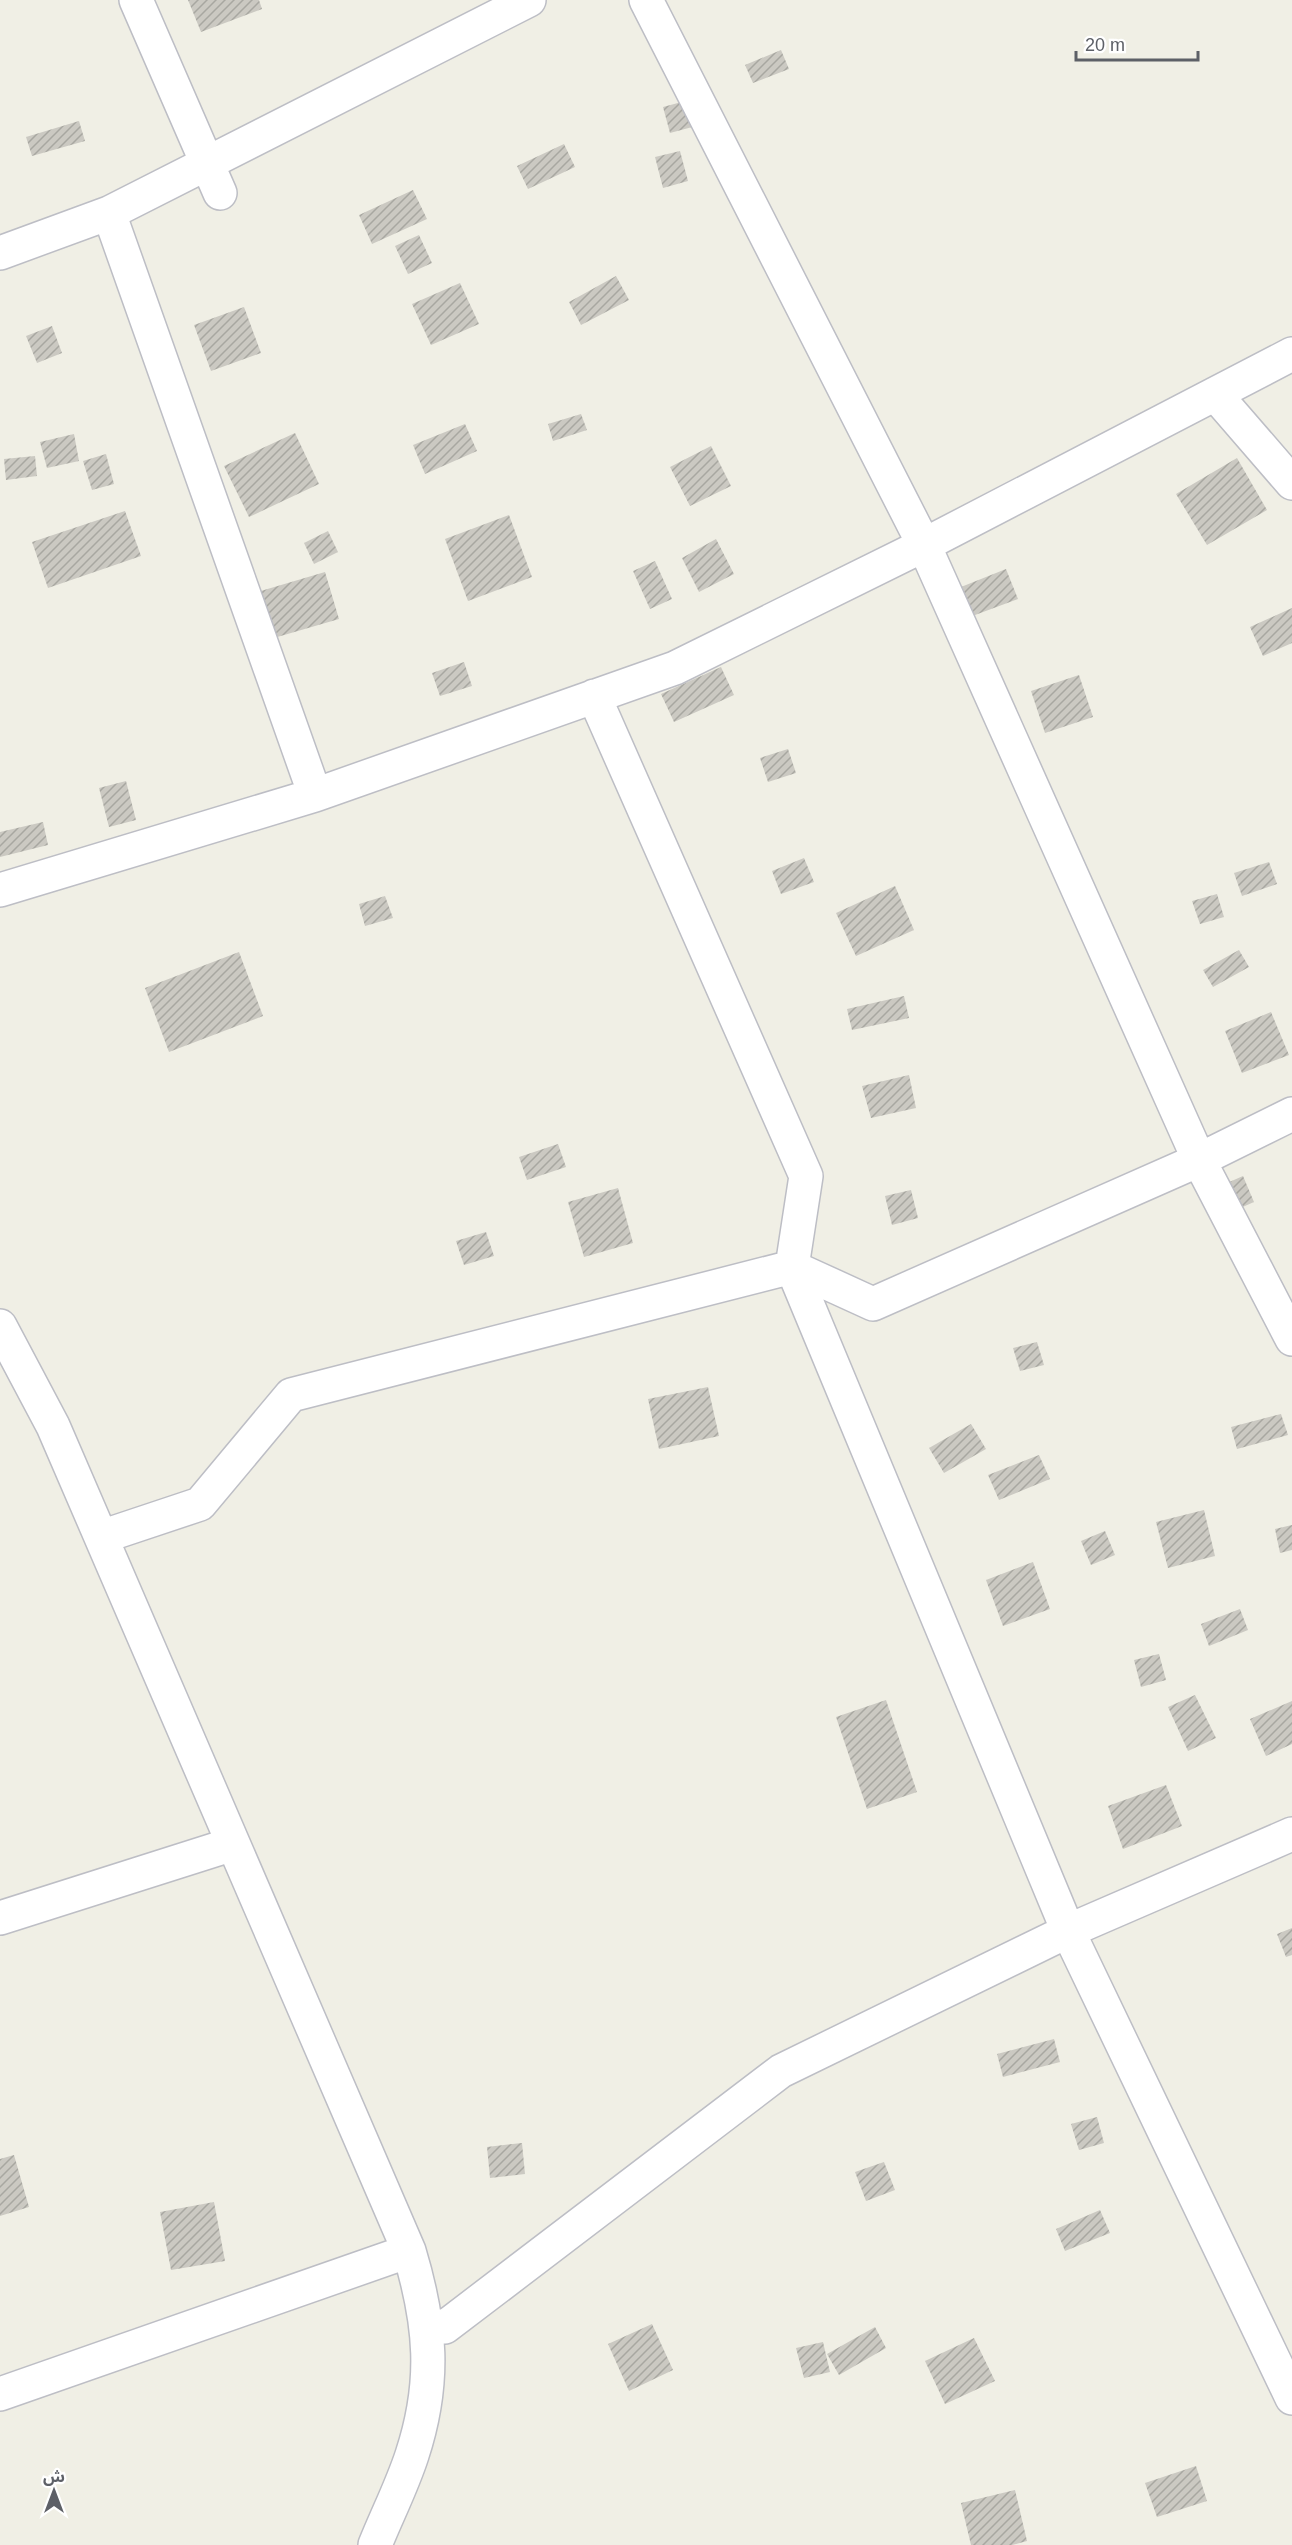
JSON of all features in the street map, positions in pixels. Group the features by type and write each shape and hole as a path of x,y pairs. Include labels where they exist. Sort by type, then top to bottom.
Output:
{"street":[{"path":"136,0 220,193"},
{"path":"0,253 109,213 529,0"},
{"path":"646,0 924,545 1199,1160 1292,1339"},
{"path":"109,213 315,795"},
{"path":"0,890 315,795 675,668 924,545 1292,354"},
{"path":"1215,394 1292,483"},
{"path":"594,696 806,1176 792,1267 1068,1931 1292,2398"},
{"path":"101,1537 200,1504 291,1395 792,1267 873,1304 1199,1160 1292,1114"},
{"path":"0,1326 53,1426 409,2252 420,2287 427,2324 429,2362 426,2399 411,2457 375,2545"},
{"path":"427,2324 445,2327 781,2071 1068,1931 1292,1834"},
{"path":"0,1918 233,1844"},
{"path":"0,2394 409,2252"}],"building":[{"path":"188,0 259,0 262,9 201,32"},
{"path":"781,50 789,69 753,83 745,65"},
{"path":"689,100 696,126 670,133 663,107"},
{"path":"79,121 85,141 32,156 26,137"},
{"path":"564,144 575,167 528,189 517,166"},
{"path":"680,151 688,181 663,188 655,157"},
{"path":"413,190 427,219 372,244 359,215"},
{"path":"419,235 432,263 408,274 395,246"},
{"path":"616,276 629,300 581,325 569,302"},
{"path":"460,283 479,324 431,345 412,304"},
{"path":"244,307 261,353 211,371 194,325"},
{"path":"52,326 62,353 37,363 26,336"},
{"path":"581,414 587,430 553,441 548,424"},
{"path":"465,424 477,451 425,474 413,445"},
{"path":"295,433 319,484 249,517 224,466"},
{"path":"74,434 79,461 47,468 40,442"},
{"path":"711,446 731,486 690,506 670,467"},
{"path":"106,454 114,484 92,490 83,461"},
{"path":"35,456 37,476 6,480 4,459"},
{"path":"1237,458 1267,510 1207,545 1176,494"},
{"path":"125,511 141,556 48,588 32,542"},
{"path":"509,515 532,577 468,601 445,539"},
{"path":"328,531 338,552 314,564 304,543"},
{"path":"716,539 734,574 699,592 682,558"},
{"path":"655,561 672,599 650,609 633,571"},
{"path":"1006,569 1018,599 967,618 956,589"},
{"path":"325,572 339,619 267,640 254,593"},
{"path":"1292,608 1292,643 1263,656 1250,627"},
{"path":"464,662 472,686 440,696 432,673"},
{"path":"721,667 734,695 674,722 661,694"},
{"path":"1079,675 1093,717 1045,733 1031,691"},
{"path":"788,749 796,773 768,782 760,758"},
{"path":"126,781 136,820 109,827 99,788"},
{"path":"43,822 48,845 0,857 0,832"},
{"path":"804,858 814,882 781,894 772,871"},
{"path":"1269,862 1277,884 1242,896 1234,873"},
{"path":"895,886 914,930 856,956 836,913"},
{"path":"1217,894 1224,917 1200,924 1192,901"},
{"path":"385,896 393,918 365,926 359,904"},
{"path":"1239,950 1249,967 1213,987 1203,970"},
{"path":"239,952 263,1016 169,1052 145,988"},
{"path":"904,996 909,1018 852,1030 847,1009"},
{"path":"1271,1012 1289,1055 1242,1073 1225,1031"},
{"path":"909,1075 916,1108 871,1118 862,1086"},
{"path":"558,1144 566,1167 527,1180 519,1157"},
{"path":"1243,1176 1254,1202 1229,1213 1218,1187"},
{"path":"618,1188 633,1243 584,1257 568,1202"},
{"path":"911,1190 918,1218 892,1225 885,1196"},
{"path":"486,1232 494,1256 464,1265 456,1241"},
{"path":"1037,1342 1044,1365 1020,1371 1013,1348"},
{"path":"708,1387 719,1436 659,1449 648,1399"},
{"path":"1281,1414 1288,1435 1237,1449 1231,1427"},
{"path":"971,1424 986,1449 944,1473 929,1448"},
{"path":"1039,1455 1050,1479 999,1500 988,1475"},
{"path":"1204,1510 1215,1556 1168,1568 1156,1522"},
{"path":"1292,1525 1292,1550 1280,1553 1275,1529"},
{"path":"1105,1531 1115,1555 1091,1565 1081,1541"},
{"path":"1033,1562 1050,1609 1003,1626 986,1580"},
{"path":"1240,1609 1248,1630 1209,1646 1201,1624"},
{"path":"1159,1654 1166,1680 1141,1687 1134,1660"},
{"path":"1195,1695 1216,1738 1188,1751 1168,1707"},
{"path":"886,1700 917,1792 867,1809 836,1717"},
{"path":"1292,1701 1292,1744 1266,1756 1250,1719"},
{"path":"1166,1785 1182,1826 1123,1849 1108,1806"},
{"path":"1292,1928 1292,1955 1286,1957 1277,1934"},
{"path":"1054,2039 1060,2062 1003,2077 997,2054"},
{"path":"1097,2117 1104,2143 1079,2150 1071,2124"},
{"path":"522,2143 525,2174 490,2178 487,2147"},
{"path":"14,2155 29,2207 0,2216 0,2159"},
{"path":"884,2162 895,2190 866,2201 855,2172"},
{"path":"214,2202 225,2261 171,2270 160,2212"},
{"path":"1100,2210 1110,2233 1065,2251 1056,2229"},
{"path":"652,2324 673,2370 629,2391 608,2344"},
{"path":"875,2327 886,2348 839,2375 827,2354"},
{"path":"974,2338 995,2381 945,2404 925,2361"},
{"path":"823,2342 830,2372 804,2378 796,2348"},
{"path":"1196,2466 1207,2501 1157,2517 1145,2483"},
{"path":"1015,2490 1027,2541 1012,2545 971,2545 961,2503"}]}
